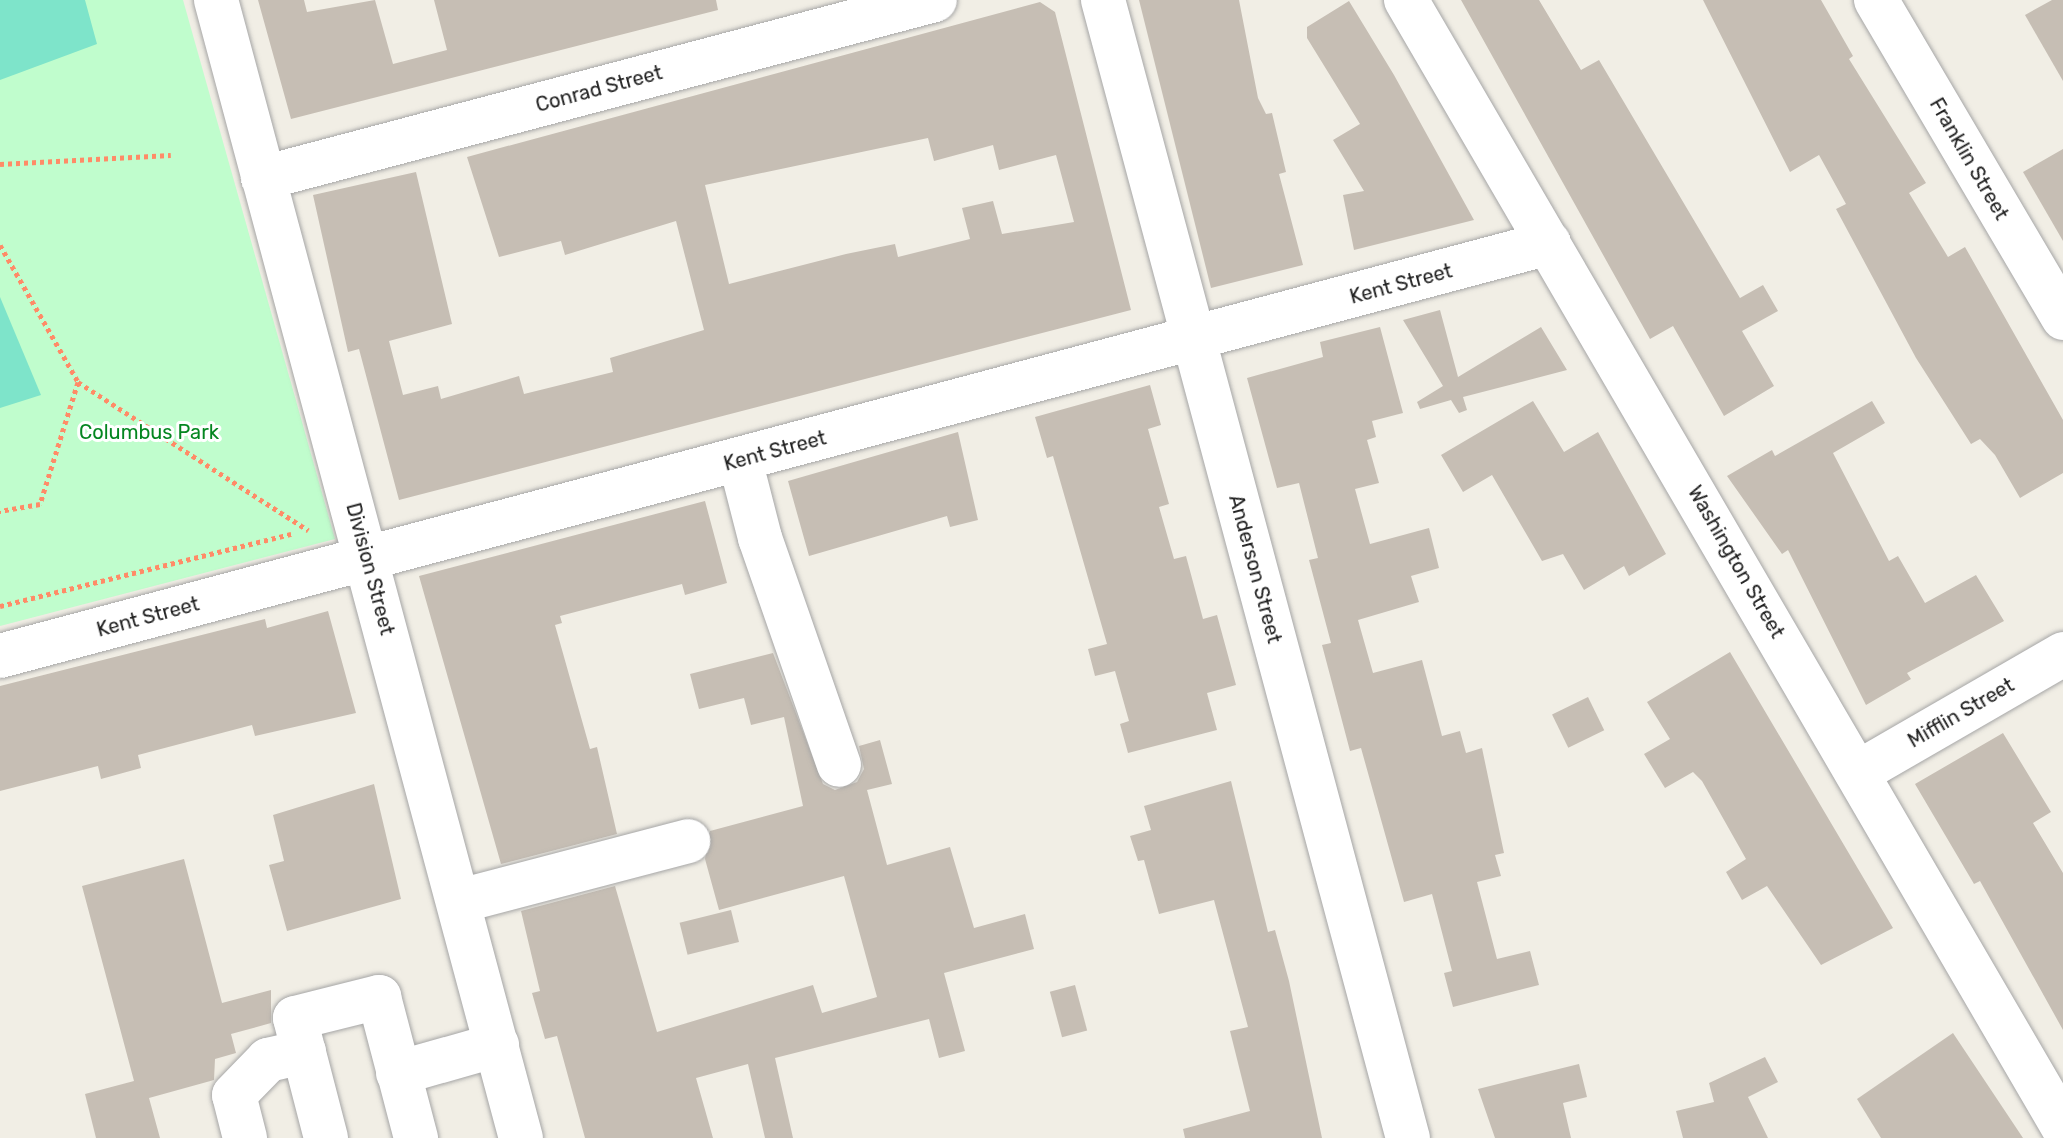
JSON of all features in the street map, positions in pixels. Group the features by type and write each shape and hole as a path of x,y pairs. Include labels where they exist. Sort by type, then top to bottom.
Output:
{"street":[{"name":"Division Street","path":"216,0 460,901 521,1138"},
{"name":"Conrad Street","path":"263,178 935,0"},
{"name":"Anderson Street","path":"1103,0 1408,1138"},
{"name":"Washington Street","path":"1406,0 1859,772 2063,1127"},
{"name":"Franklin Street","path":"1876,0 2063,318"},
{"name":"Kent Street","path":"0,656 1195,341 1549,243"},
{"path":"740,460 760,538 839,765"},
{"name":"Mifflin Street","path":"1859,772 2063,654"},
{"path":"460,901 688,841"},
{"path":"326,1138 295,1018 379,997 416,1138"},
{"path":"398,1073 497,1045"},
{"path":"245,1138 234,1095 268,1060 304,1052"}],"path":[{"path":"0,164 171,155"},
{"path":"0,245 78,382 308,530 0,606"},
{"path":"0,511 40,504 78,382"}],"green space":[{"name":"Columbus Park","path":"0,0 183,0 335,539 0,626"},
{"path":"0,0 85,0 97,44 0,80"},
{"path":"0,297 41,395 0,408"}],"building":[{"path":"258,0 304,0 307,12 375,0 393,64 447,50 434,0 716,0 718,10 291,119"},
{"path":"1139,0 1239,0 1258,98 1266,114 1272,113 1286,172 1279,174 1303,265 1211,288"},
{"path":"1461,0 1539,0 1581,70 1599,60 1740,298 1763,285 1778,311 1742,331 1774,386 1724,416 1673,326 1650,339"},
{"path":"1703,0 1821,0 1853,56 1849,59 1926,183 1909,193 1948,257 1965,247 2063,420 2063,473 2020,498 1995,455 1980,439 1971,444 1916,358 1836,209 1846,204 1819,155 1790,172"},
{"path":"2052,0 2063,0 2063,81 2025,15"},
{"path":"1349,1 1474,220 1354,250 1343,195 1364,191 1333,140 1360,124 1307,38 1307,27"},
{"path":"1040,2 1055,12 1131,310 399,500 359,349 348,352 313,195 416,172 452,324 389,341 403,395 438,386 441,399 519,376 524,394 613,372 610,358 704,330 676,221 565,255 561,241 499,257 467,157","holes":["928,138 934,161 993,145 999,170 1056,155 1074,222 1002,234 993,201 962,208 970,239 898,257 895,244 729,284 705,185"]},
{"path":"2063,149 2063,241 2023,172"},
{"path":"1440,310 1458,377 1541,327 1567,370 1463,397 1467,410 1459,413 1451,400 1420,409 1417,402 1443,386 1403,320"},
{"path":"1380,327 1403,413 1372,421 1376,437 1367,440 1379,483 1355,489 1370,544 1429,528 1439,568 1411,576 1419,602 1358,620 1373,673 1422,660 1442,736 1460,731 1466,753 1482,748 1504,853 1495,855 1501,876 1477,882 1497,959 1530,951 1539,985 1453,1007 1444,973 1452,971 1432,894 1404,902 1361,748 1350,751 1322,645 1331,643 1309,560 1318,558 1299,483 1277,488 1247,378 1323,357 1320,342"},
{"path":"1150,385 1161,425 1148,429 1169,504 1159,507 1174,559 1186,556 1203,619 1217,615 1236,685 1207,693 1217,730 1128,753 1120,724 1129,721 1115,671 1095,676 1088,649 1107,644 1053,456 1047,458 1035,417"},
{"path":"1533,401 1564,452 1598,432 1666,554 1629,576 1624,566 1584,590 1563,554 1542,561 1492,475 1463,492 1441,455"},
{"path":"1872,401 1885,423 1833,453 1889,561 1898,556 1925,603 1976,575 2004,621 1907,673 1911,679 1866,705 1788,550 1782,554 1727,476 1772,450 1775,456"},
{"path":"958,432 978,520 950,527 947,516 809,556 788,481"},
{"path":"705,501 727,583 685,595 682,584 560,616 562,623 555,625 590,749 597,747 617,834 501,864 419,576"},
{"path":"328,611 356,713 255,736 252,725 138,755 141,768 101,779 98,766 0,791 0,686 265,619 267,628"},
{"path":"1730,652 1893,928 1821,965 1767,886 1742,900 1726,872 1746,859 1702,781 1693,772 1665,788 1644,754 1670,739 1647,702"},
{"path":"773,653 823,784 835,790 857,782 864,769 859,746 880,740 892,784 867,790 887,865 950,847 974,928 1025,914 1034,949 944,973 965,1051 939,1058 929,1019 775,1058 793,1138 765,1138 748,1064 696,1078 713,1138 585,1138 557,1036 545,1039 532,993 540,991 521,911 615,886 657,1032 813,985 822,1013 877,997 844,876 719,910 705,859 710,831 803,806 784,717 751,725 744,698 699,709 690,674"},
{"path":"1588,697 1604,730 1568,748 1552,715"},
{"path":"2003,733 2051,812 2033,823 2063,873 2063,1030 1980,881 1974,884 1915,784"},
{"path":"1231,781 1268,932 1275,930 1289,981 1322,1138 1185,1138 1183,1129 1250,1111 1230,1031 1248,1027 1214,900 1159,914 1144,860 1138,861 1130,836 1151,830 1144,806"},
{"path":"374,784 401,899 287,931 269,865 284,861 273,815"},
{"path":"184,859 222,1003 271,990 271,1023 231,1034 236,1053 215,1059 214,1080 149,1098 160,1138 96,1138 85,1094 134,1081 82,886"},
{"path":"731,910 739,942 688,955 680,923"},
{"path":"1075,985 1087,1030 1062,1037 1050,992"},
{"path":"1953,1033 2023,1138 1881,1138 1857,1099"},
{"path":"1765,1057 1778,1082 1748,1097 1768,1138 1683,1138 1676,1111 1714,1102 1709,1083"},
{"path":"1579,1064 1587,1097 1563,1103 1571,1138 1495,1138 1478,1089"}]}
